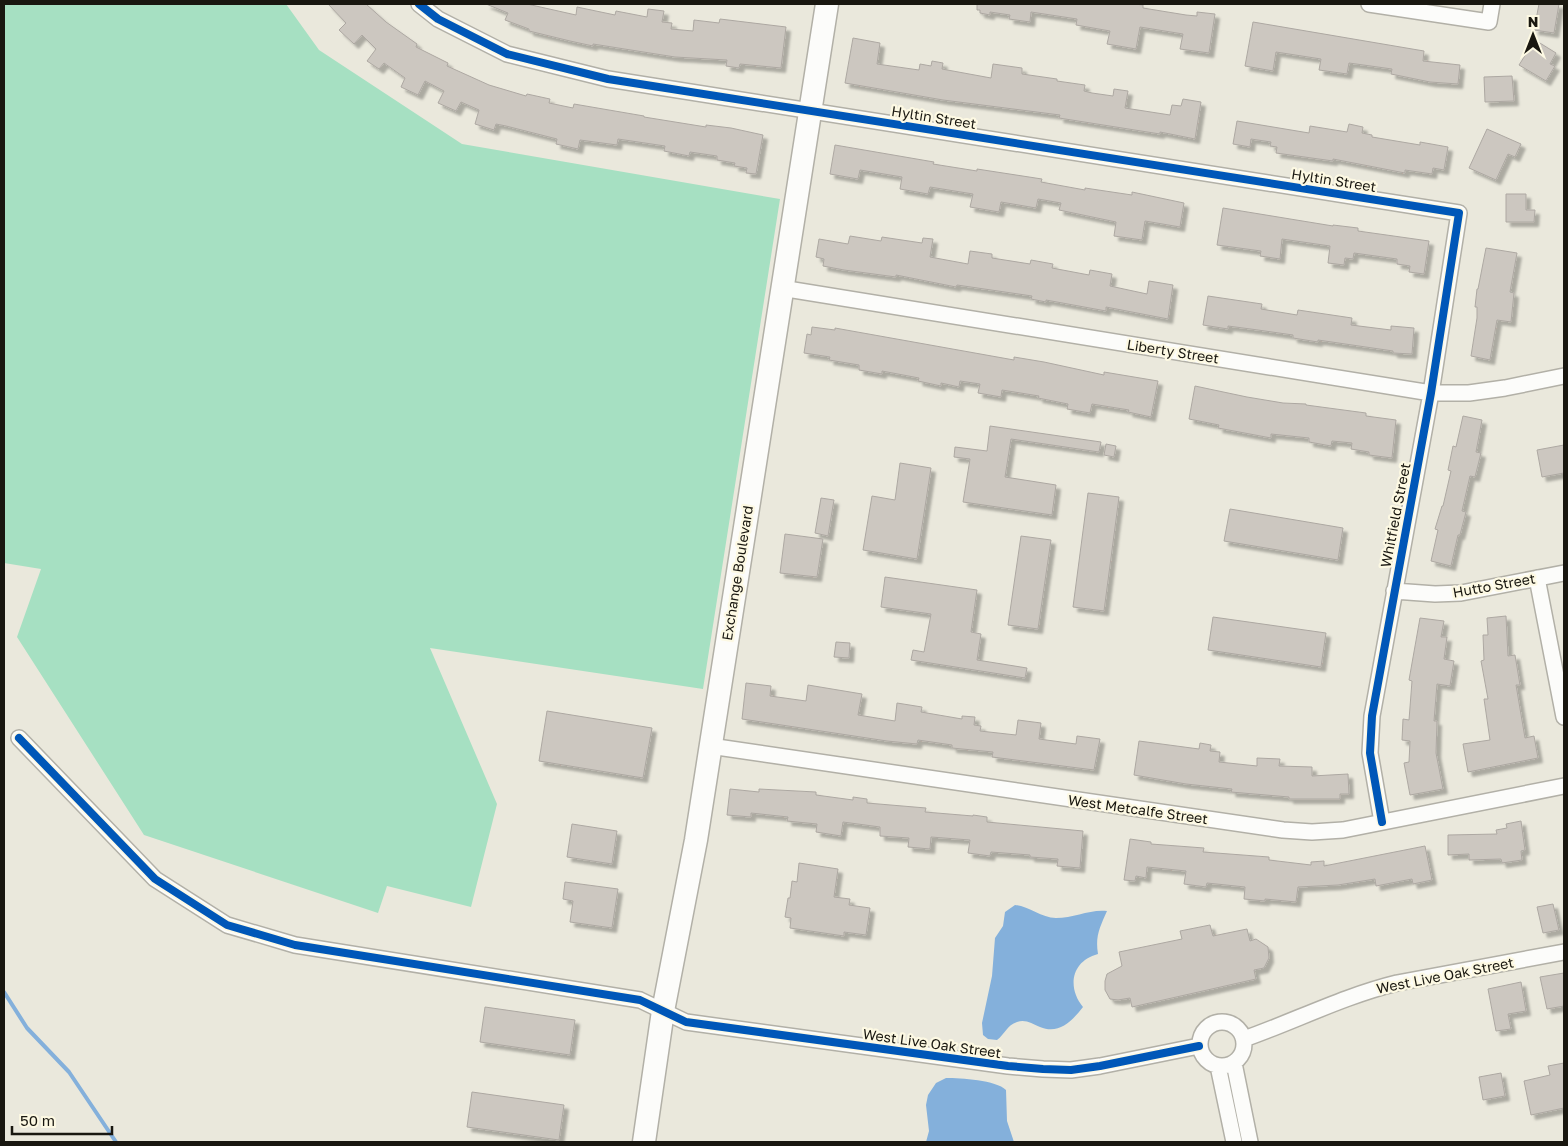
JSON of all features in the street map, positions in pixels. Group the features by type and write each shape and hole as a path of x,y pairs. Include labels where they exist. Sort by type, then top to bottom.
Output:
{"street":[{"name":"Hyltin Street","path":"420,4 438,19 507,54 608,79 1459,213"},
{"name":"Exchange Boulevard","path":"644,1142 663,1010 696,840 827,4"},
{"path":"1369,4 1489,22 1492,4"},
{"name":"Whitfield Street","path":"1382,822 1370,753 1372,716 1431,393 1459,213"},
{"name":"Liberty Street","path":"781,288 1431,393 1478,392 1564,376"},
{"name":"Hutto Street","path":"1394,591 1435,594 1462,593 1564,573"},
{"path":"1537,578 1564,717"},
{"name":"West Live Oak Street","path":"19,738 155,879 227,924 295,945 640,1000 686,1022 1008,1066 1071,1070 1199,1046"},
{"name":"West Metcalfe Street","path":"710,746 1283,830 1312,832 1343,830 1564,786"},
{"name":"West Live Oak Street","path":"1244,1039 1372,989 1564,952"},
{"path":"1214,1022 1229,1022 1241,1032 1244,1039 1242,1052 1226,1064 1211,1064 1201,1053 1199,1046 1203,1032 1214,1022"},
{"path":"1226,1064 1234,1142"},
{"path":"1226,1064 1250,1142"}],"green space":[{"path":"4,4 286,4 319,50 462,144 780,199 703,689 430,648 497,804 471,907 387,886 378,913 144,835 17,637 41,569 4,563"}],"water":[{"path":"1015,905 1056,918 1094,911 1107,911 1100,927 1098,954 1082,963 1074,976 1075,992 1083,1007 1070,1022 1059,1028 1047,1029 1026,1021 1020,1021 1011,1025 997,1040 988,1039 983,1035 982,1023 992,976 995,938 1003,926 1005,912"},
{"path":"946,1078 987,1082 1006,1090 1007,1121 1014,1142 926,1142 929,1131 926,1105 928,1095 936,1083"}],"building":[{"path":"328,4 366,4 386,22 417,44 416,47 448,63 447,66 489,85 526,96 527,94 550,99 549,103 573,108 574,104 706,127 706,125 731,128 763,135 756,174 746,173 747,168 734,166 735,163 717,160 717,156 690,152 689,156 664,151 665,146 618,139 617,145 580,140 578,149 556,144 557,139 506,126 496,124 494,130 475,124 479,110 461,102 456,111 438,103 444,91 425,81 418,95 401,87 405,78 384,63 379,69 367,61 376,49 362,35 354,44 339,30 346,23"},
{"path":"486,4 527,4 576,15 577,7 615,15 616,11 647,17 648,9 664,11 662,22 672,23 671,29 693,31 694,20 719,23 720,19 786,27 781,68 740,64 739,68 726,66 727,60 675,57 593,44 593,46 529,31 529,29 505,20 508,13"},
{"path":"977,4 1134,4 1143,5 1143,8 1186,15 1197,16 1197,12 1215,14 1209,53 1180,49 1183,34 1140,27 1136,49 1107,44 1110,31 1076,25 1077,19 1031,12 1030,22 1009,19 1010,15 990,12 990,15 980,13 980,10 977,10"},
{"path":"1539,4 1559,4 1554,33 1534,30"},
{"path":"1253,22 1424,51 1423,61 1460,65 1458,84 1430,82 1391,74 1392,69 1349,63 1347,74 1319,70 1321,59 1276,52 1273,71 1245,66"},
{"path":"853,38 880,43 877,64 919,70 920,64 931,66 932,61 943,63 942,69 991,78 993,64 1022,68 1022,74 1085,85 1084,91 1092,93 1113,96 1114,89 1128,91 1125,108 1170,115 1172,105 1181,106 1183,99 1201,102 1195,139 1160,132 1160,134 1059,118 1060,115 943,100 845,83"},
{"path":"1535,40 1556,53 1550,64 1555,66 1546,81 1519,65"},
{"path":"1512,76 1514,101 1485,102 1484,77"},
{"path":"1237,121 1309,133 1310,126 1347,132 1349,124 1363,127 1362,133 1372,135 1372,137 1420,145 1420,142 1448,147 1444,170 1433,168 1432,174 1405,170 1405,173 1333,159 1333,161 1276,153 1277,147 1270,146 1271,142 1251,139 1250,147 1233,144"},
{"path":"1487,129 1521,144 1515,157 1508,154 1496,180 1469,168"},
{"path":"835,145 934,162 933,164 1042,179 1041,182 1085,190 1085,188 1132,195 1132,192 1184,203 1180,227 1145,221 1142,240 1114,236 1116,222 1059,210 1061,203 1038,199 1036,208 1001,202 999,212 970,207 973,194 930,187 928,194 900,189 902,177 860,170 858,179 830,174"},
{"path":"1506,194 1526,194 1526,210 1535,210 1534,222 1506,222"},
{"path":"1223,208 1333,226 1358,228 1358,231 1429,241 1424,274 1409,272 1410,266 1397,264 1397,259 1354,253 1353,259 1345,258 1344,265 1328,263 1330,246 1282,239 1280,259 1260,256 1261,251 1217,245"},
{"path":"850,236 881,241 882,237 922,243 923,238 933,239 930,257 968,264 970,251 992,254 992,258 1030,264 1031,260 1053,264 1052,268 1089,275 1090,270 1112,274 1110,286 1147,294 1149,281 1173,285 1168,319 1106,307 1106,311 1031,299 1032,296 957,285 956,287 896,275 896,277 823,266 824,259 816,257 819,239 848,244"},
{"path":"1486,248 1517,253 1510,292 1514,293 1511,322 1497,320 1490,360 1471,356 1477,318 1477,307 1475,307 1477,289"},
{"path":"1208,296 1262,304 1261,309 1297,315 1298,310 1352,318 1351,325 1391,330 1391,326 1414,328 1412,354 1393,353 1393,351 1318,340 1318,342 1293,338 1293,335 1258,330 1228,326 1228,329 1203,325"},
{"path":"812,327 835,330 835,328 1014,360 1014,357 1044,362 1104,375 1104,372 1158,381 1151,417 1128,412 1129,410 1092,404 1090,413 1067,409 1068,404 1038,398 1039,396 1002,390 1001,397 978,393 980,384 960,381 959,387 941,383 941,386 918,381 919,378 882,371 882,374 859,370 859,365 829,360 830,357 804,353 807,334 811,335"},
{"path":"1195,386 1247,397 1366,413 1366,416 1396,420 1392,458 1369,455 1369,452 1351,449 1352,443 1332,441 1331,446 1309,442 1309,438 1271,434 1271,438 1218,428 1219,425 1189,419"},
{"path":"1463,416 1482,420 1476,452 1481,453 1475,477 1470,476 1462,511 1466,512 1460,535 1458,535 1451,566 1431,561 1438,530 1435,529 1443,506 1451,471 1448,470 1453,446 1456,447"},
{"path":"990,426 1101,442 1099,452 1011,439 1005,477 1056,485 1052,515 963,502 970,459 954,457 955,447 987,451"},
{"path":"1106,444 1116,446 1114,457 1104,455"},
{"path":"1564,445 1564,473 1542,477 1537,450"},
{"path":"900,463 931,468 917,559 863,550 872,496 895,500"},
{"path":"1088,493 1119,497 1104,611 1073,607"},
{"path":"821,498 834,500 828,536 815,533"},
{"path":"1230,509 1343,528 1338,560 1224,541"},
{"path":"785,534 823,539 817,577 780,573"},
{"path":"1021,536 1051,540 1038,629 1008,625"},
{"path":"885,577 977,590 971,632 981,634 977,660 1027,668 1025,678 911,660 913,650 924,652 931,614 881,607"},
{"path":"1506,616 1508,656 1515,655 1520,685 1516,685 1525,738 1534,736 1538,758 1468,772 1463,744 1490,740 1484,699 1488,699 1481,661 1484,660 1483,635 1488,635 1487,618"},
{"path":"1213,617 1326,633 1321,667 1208,650"},
{"path":"1420,618 1444,621 1441,637 1447,637 1444,659 1454,661 1450,686 1437,684 1434,721 1437,721 1436,753 1443,789 1410,795 1404,763 1409,762 1410,741 1402,740 1403,719 1409,720 1412,681 1409,680"},
{"path":"836,642 850,643 849,658 834,657"},
{"path":"746,683 771,686 770,696 806,701 808,685 862,694 858,715 895,721 897,703 922,707 921,712 962,719 962,716 975,717 974,725 981,726 980,731 1016,735 1018,720 1041,723 1039,739 1076,744 1077,736 1100,739 1094,770 992,757 993,752 952,748 952,745 918,740 917,744 887,741 742,719"},
{"path":"547,711 652,728 643,778 539,761"},
{"path":"1139,741 1199,749 1200,743 1211,745 1210,751 1220,752 1219,762 1257,766 1257,758 1280,759 1279,766 1312,767 1312,776 1348,774 1349,794 1340,794 1340,799 1289,799 1289,797 1231,792 1232,789 1186,784 1134,775"},
{"path":"730,789 759,792 759,789 816,792 816,795 853,800 853,797 867,799 867,803 926,808 925,812 987,817 987,822 1083,831 1080,868 1057,866 1058,859 1030,857 1030,855 991,852 990,856 968,853 970,840 931,837 930,849 908,847 909,838 880,836 880,827 843,822 841,836 816,832 817,824 787,821 788,817 751,813 751,817 727,815"},
{"path":"1521,821 1525,850 1521,851 1522,860 1502,863 1501,859 1469,860 1469,854 1448,855 1448,835 1497,834 1496,830 1507,828 1506,824"},
{"path":"572,824 617,831 612,864 567,857"},
{"path":"1130,839 1151,842 1151,844 1204,848 1203,852 1269,857 1269,860 1311,865 1311,862 1324,861 1324,866 1425,846 1432,880 1413,884 1412,879 1376,886 1375,879 1338,885 1298,887 1296,902 1244,899 1245,887 1207,883 1206,887 1184,884 1186,871 1147,867 1146,878 1136,876 1135,881 1124,880"},
{"path":"799,863 838,869 834,897 850,899 849,905 870,908 866,935 844,932 844,936 790,928 791,918 785,917 792,881 797,882"},
{"path":"565,882 618,889 612,928 570,922 573,901 563,899"},
{"path":"1553,904 1559,930 1543,933 1537,907"},
{"path":"1210,925 1213,936 1247,929 1250,941 1256,939 1268,947 1269,958 1264,968 1254,970 1256,979 1132,1007 1130,998 1110,999 1105,990 1105,981 1107,974 1122,966 1119,952 1182,939 1180,931"},
{"path":"1564,973 1564,1006 1547,1009 1540,977"},
{"path":"1521,982 1526,1011 1508,1014 1511,1029 1496,1031 1488,989"},
{"path":"485,1007 575,1020 570,1055 480,1042"},
{"path":"1564,1063 1564,1108 1531,1115 1524,1081 1550,1075 1548,1066"},
{"path":"1501,1073 1505,1096 1483,1100 1479,1077"},
{"path":"472,1092 564,1105 559,1140 467,1127"}],"waterway":[{"path":"4,992 27,1028 69,1072 116,1142"}],"cycle path":[{"path":"419,4 438,19 507,54 608,79 1459,213 1431,393 1372,716 1370,753 1382,822"},
{"path":"19,738 155,879 227,925 295,945 640,1000 686,1022 1008,1066 1071,1070 1199,1046"}]}
